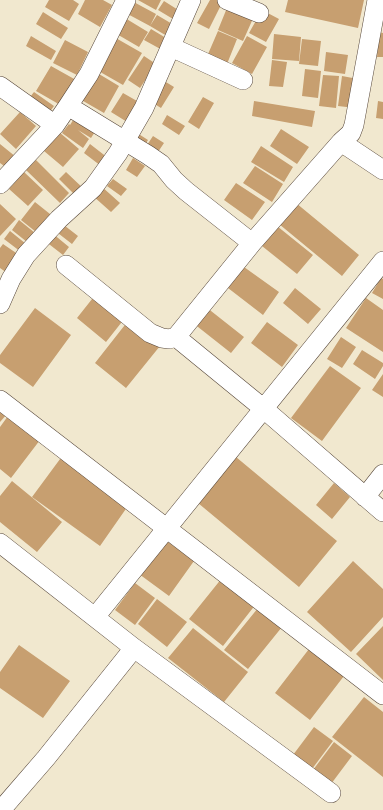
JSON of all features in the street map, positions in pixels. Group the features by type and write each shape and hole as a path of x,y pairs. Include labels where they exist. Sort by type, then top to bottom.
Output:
{"street":[{"path":"0,184 55,126 89,74 126,0"},
{"path":"0,304 11,279 26,255 59,219 93,188 125,142 144,108 191,0"},
{"path":"227,0 259,13"},
{"path":"66,264 150,333 169,339 176,336 252,243 341,142 351,133 354,126 377,0"},
{"path":"171,47 243,80"},
{"path":"0,86 55,126"},
{"path":"68,106 161,164 174,180 186,191 252,243"},
{"path":"341,142 383,170"},
{"path":"95,618 383,262"},
{"path":"176,336 264,409 383,512"},
{"path":"0,400 383,695"},
{"path":"365,497 383,474"},
{"path":"0,543 134,648 331,793"},
{"path":"1,810 46,758 134,648"}],"building":[{"path":"49,0 73,0 79,4 69,21 45,7"},
{"path":"85,0 103,0 112,5 100,27 78,14"},
{"path":"130,0 156,14 150,26 122,11"},
{"path":"138,0 161,0 156,10"},
{"path":"210,0 223,1 209,29 197,23"},
{"path":"288,0 364,0 358,28 285,12"},
{"path":"164,1 183,13 178,22 158,10"},
{"path":"229,3 255,14 243,41 218,30"},
{"path":"262,10 279,19 266,42 249,33"},
{"path":"43,12 68,28 61,39 36,24"},
{"path":"157,15 179,28 172,39 150,26"},
{"path":"125,18 148,32 139,47 115,33"},
{"path":"151,29 171,41 164,51 144,40"},
{"path":"218,31 237,39 225,69 205,61"},
{"path":"379,32 383,33 383,57 377,57"},
{"path":"274,34 301,37 299,61 272,59"},
{"path":"31,36 56,51 51,60 26,46"},
{"path":"247,36 267,47 252,74 232,63"},
{"path":"114,37 142,53 123,85 95,69"},
{"path":"302,39 321,41 318,66 299,64"},
{"path":"65,40 88,52 77,75 53,63"},
{"path":"326,52 348,55 345,74 324,71"},
{"path":"144,56 156,64 140,88 128,80"},
{"path":"272,60 287,62 283,87 269,86"},
{"path":"51,66 76,80 62,106 36,91"},
{"path":"305,69 321,71 318,98 302,96"},
{"path":"94,71 119,86 104,113 78,98"},
{"path":"323,75 339,76 336,108 319,106"},
{"path":"342,76 358,79 355,108 338,106"},
{"path":"161,79 174,87 161,108 148,100"},
{"path":"34,92 54,106 46,117 26,102"},
{"path":"123,93 144,105 132,125 111,112"},
{"path":"203,97 214,103 199,129 188,122"},
{"path":"254,101 315,111 312,127 252,116"},
{"path":"378,101 383,102 383,119 376,118"},
{"path":"20,112 36,126 16,149 0,134"},
{"path":"77,114 98,127 91,138 78,130 89,139 83,148 62,133 69,124 70,125"},
{"path":"167,115 185,126 179,135 162,124"},
{"path":"281,129 309,147 297,164 270,146"},
{"path":"134,131 148,140 142,150"},
{"path":"59,132 79,149 63,167 44,151"},
{"path":"153,136 164,143 154,158 143,151"},
{"path":"0,144 16,157 7,168 0,163"},
{"path":"90,144 108,158 101,166 84,153"},
{"path":"261,146 293,167 284,182 251,162"},
{"path":"133,158 145,166 137,177 126,170"},
{"path":"36,160 69,193 60,203 26,170"},
{"path":"255,166 283,184 272,202 243,183"},
{"path":"24,172 43,190 28,206 9,189"},
{"path":"66,172 85,190 78,198 59,179"},
{"path":"113,179 127,189 121,196 107,186"},
{"path":"236,183 265,202 252,220 224,200"},
{"path":"101,186 120,203 111,212 93,196"},
{"path":"35,202 55,218 41,236 21,220"},
{"path":"296,203 359,255 342,276 279,224"},
{"path":"0,204 16,219 0,236"},
{"path":"19,220 40,237 32,246 12,230"},
{"path":"60,222 78,236 72,244 54,230"},
{"path":"277,226 313,255 297,274 262,246"},
{"path":"10,231 31,248 25,255 4,239"},
{"path":"52,233 69,247 63,255 45,241"},
{"path":"3,244 22,257 10,275 0,268 0,248"},
{"path":"244,267 279,292 263,315 228,288"},
{"path":"381,278 383,279 383,299 372,293"},
{"path":"295,288 321,309 308,324 283,303"},
{"path":"96,294 125,318 106,342 77,318"},
{"path":"366,298 383,310 383,352 346,328"},
{"path":"206,307 244,337 231,353 193,323"},
{"path":"35,308 71,335 33,387 0,363 0,355"},
{"path":"128,321 160,346 126,388 95,363"},
{"path":"267,322 298,345 282,367 251,343"},
{"path":"341,337 356,347 342,368 327,359"},
{"path":"362,350 383,363 383,366 375,379 353,364"},
{"path":"330,366 361,388 322,441 291,418"},
{"path":"383,374 383,397 372,390"},
{"path":"0,409 7,414 0,422"},
{"path":"8,416 40,440 11,478 0,469 0,427"},
{"path":"63,455 130,503 100,546 32,497"},
{"path":"236,457 337,541 299,587 198,503"},
{"path":"12,481 62,522 37,552 0,522 0,496"},
{"path":"334,483 350,497 332,519 316,505"},
{"path":"164,539 194,561 169,596 139,574"},
{"path":"353,561 383,589 383,617 351,652 307,612"},
{"path":"222,578 256,604 223,646 189,619"},
{"path":"135,583 155,598 135,625 115,610"},
{"path":"157,599 187,622 167,647 138,624"},
{"path":"258,608 282,627 248,669 224,650"},
{"path":"383,626 383,680 356,654"},
{"path":"193,628 248,672 224,702 168,658"},
{"path":"19,645 70,681 43,718 0,688 0,672"},
{"path":"309,649 344,676 310,720 275,693"},
{"path":"364,697 383,712 383,777 332,737"},
{"path":"314,727 333,741 312,769 293,755"},
{"path":"334,742 352,756 331,784 313,770"}]}
